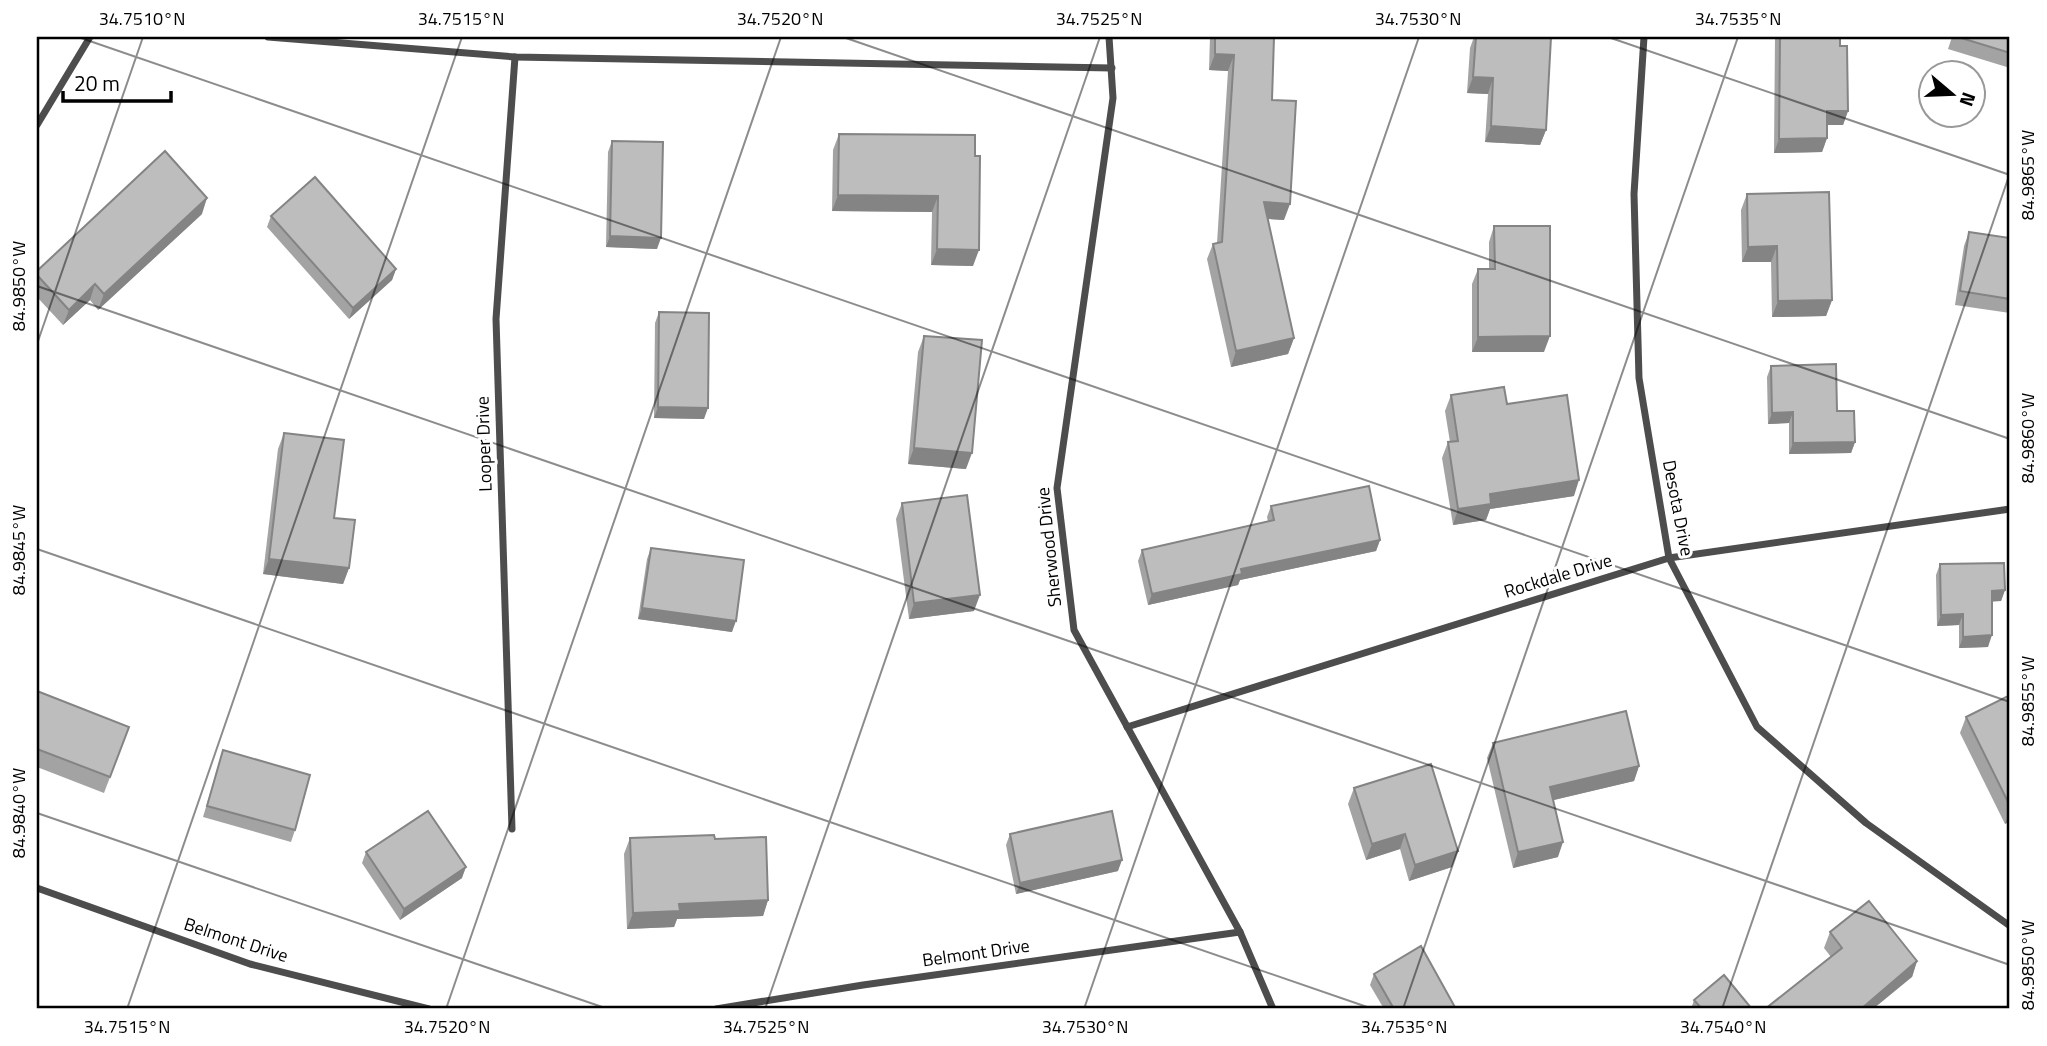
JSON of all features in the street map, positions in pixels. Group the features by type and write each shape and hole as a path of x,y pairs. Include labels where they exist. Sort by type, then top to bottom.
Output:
{"street":[{"path":"37,125 90,37"},
{"path":"268,37 515,57 1112,68"},
{"name":"Sherwood Drive","path":"1109,37 1114,98 1057,488 1074,630 1240,933 1273,1009"},
{"name":"Desota Drive","path":"1644,37 1634,194 1639,377 1669,558 1757,727 1866,823 2010,926"},
{"name":"Looper Drive","path":"512,829 496,319 515,57"},
{"name":"Rockdale Drive","path":"1127,727 1669,558 2010,509"},
{"name":"Belmont Drive","path":"37,888 250,964 429,1009"},
{"name":"Belmont Drive","path":"716,1009 863,985 1240,933"}],"building":[{"path":"1215,37 1274,37 1272,100 1296,101 1290,204 1264,202 1294,338 1236,351 1213,244 1222,242 1234,55 1215,54"},
{"path":"1476,37 1551,37 1546,130 1491,126 1493,78 1473,77"},
{"path":"1780,37 1840,37 1840,46 1847,46 1848,111 1827,111 1827,138 1779,139"},
{"path":"1958,37 2010,37 2010,53"},
{"path":"839,134 975,135 975,156 980,156 979,250 937,249 938,196 838,195"},
{"path":"612,141 663,142 661,238 610,236"},
{"path":"165,151 207,198 104,294 95,284 69,310 37,275 37,271"},
{"path":"315,177 396,269 353,308 271,216"},
{"path":"1829,192 1832,300 1778,301 1777,246 1748,247 1747,194"},
{"path":"1494,226 1550,226 1550,336 1478,337 1478,269 1495,269"},
{"path":"1969,232 2010,238 2010,299 1960,291"},
{"path":"659,312 709,313 708,408 658,407"},
{"path":"924,336 982,340 972,453 914,448"},
{"path":"1836,364 1837,411 1854,411 1855,442 1793,443 1793,412 1772,413 1771,366"},
{"path":"1504,387 1507,404 1567,395 1579,480 1490,494 1491,504 1458,509 1448,442 1458,441 1451,395"},
{"path":"284,433 344,440 334,518 355,520 349,568 269,559"},
{"path":"1369,486 1380,540 1241,569 1242,574 1152,594 1142,550 1274,520 1271,506"},
{"path":"967,495 980,595 914,603 902,503"},
{"path":"651,548 744,560 736,621 642,608"},
{"path":"2004,563 2005,590 1992,591 1992,635 1963,637 1963,614 1941,615 1940,564"},
{"path":"37,691 129,727 110,777 37,749"},
{"path":"2010,695 2010,806 1966,717"},
{"path":"1626,711 1639,766 1550,787 1563,842 1518,852 1493,743"},
{"path":"223,750 310,775 295,830 207,806"},
{"path":"1431,764 1458,851 1415,865 1405,834 1372,844 1354,788"},
{"path":"428,811 466,867 404,909 366,852"},
{"path":"1112,811 1122,860 1020,883 1010,834"},
{"path":"714,835 715,839 766,837 768,900 679,904 680,911 633,913 630,838"},
{"path":"1869,901 1917,961 1861,1009 1765,1009 1842,948 1830,932"},
{"path":"1421,946 1456,1009 1394,1009 1374,974"},
{"path":"1724,975 1752,1009 1702,1009 1694,1000"}]}
